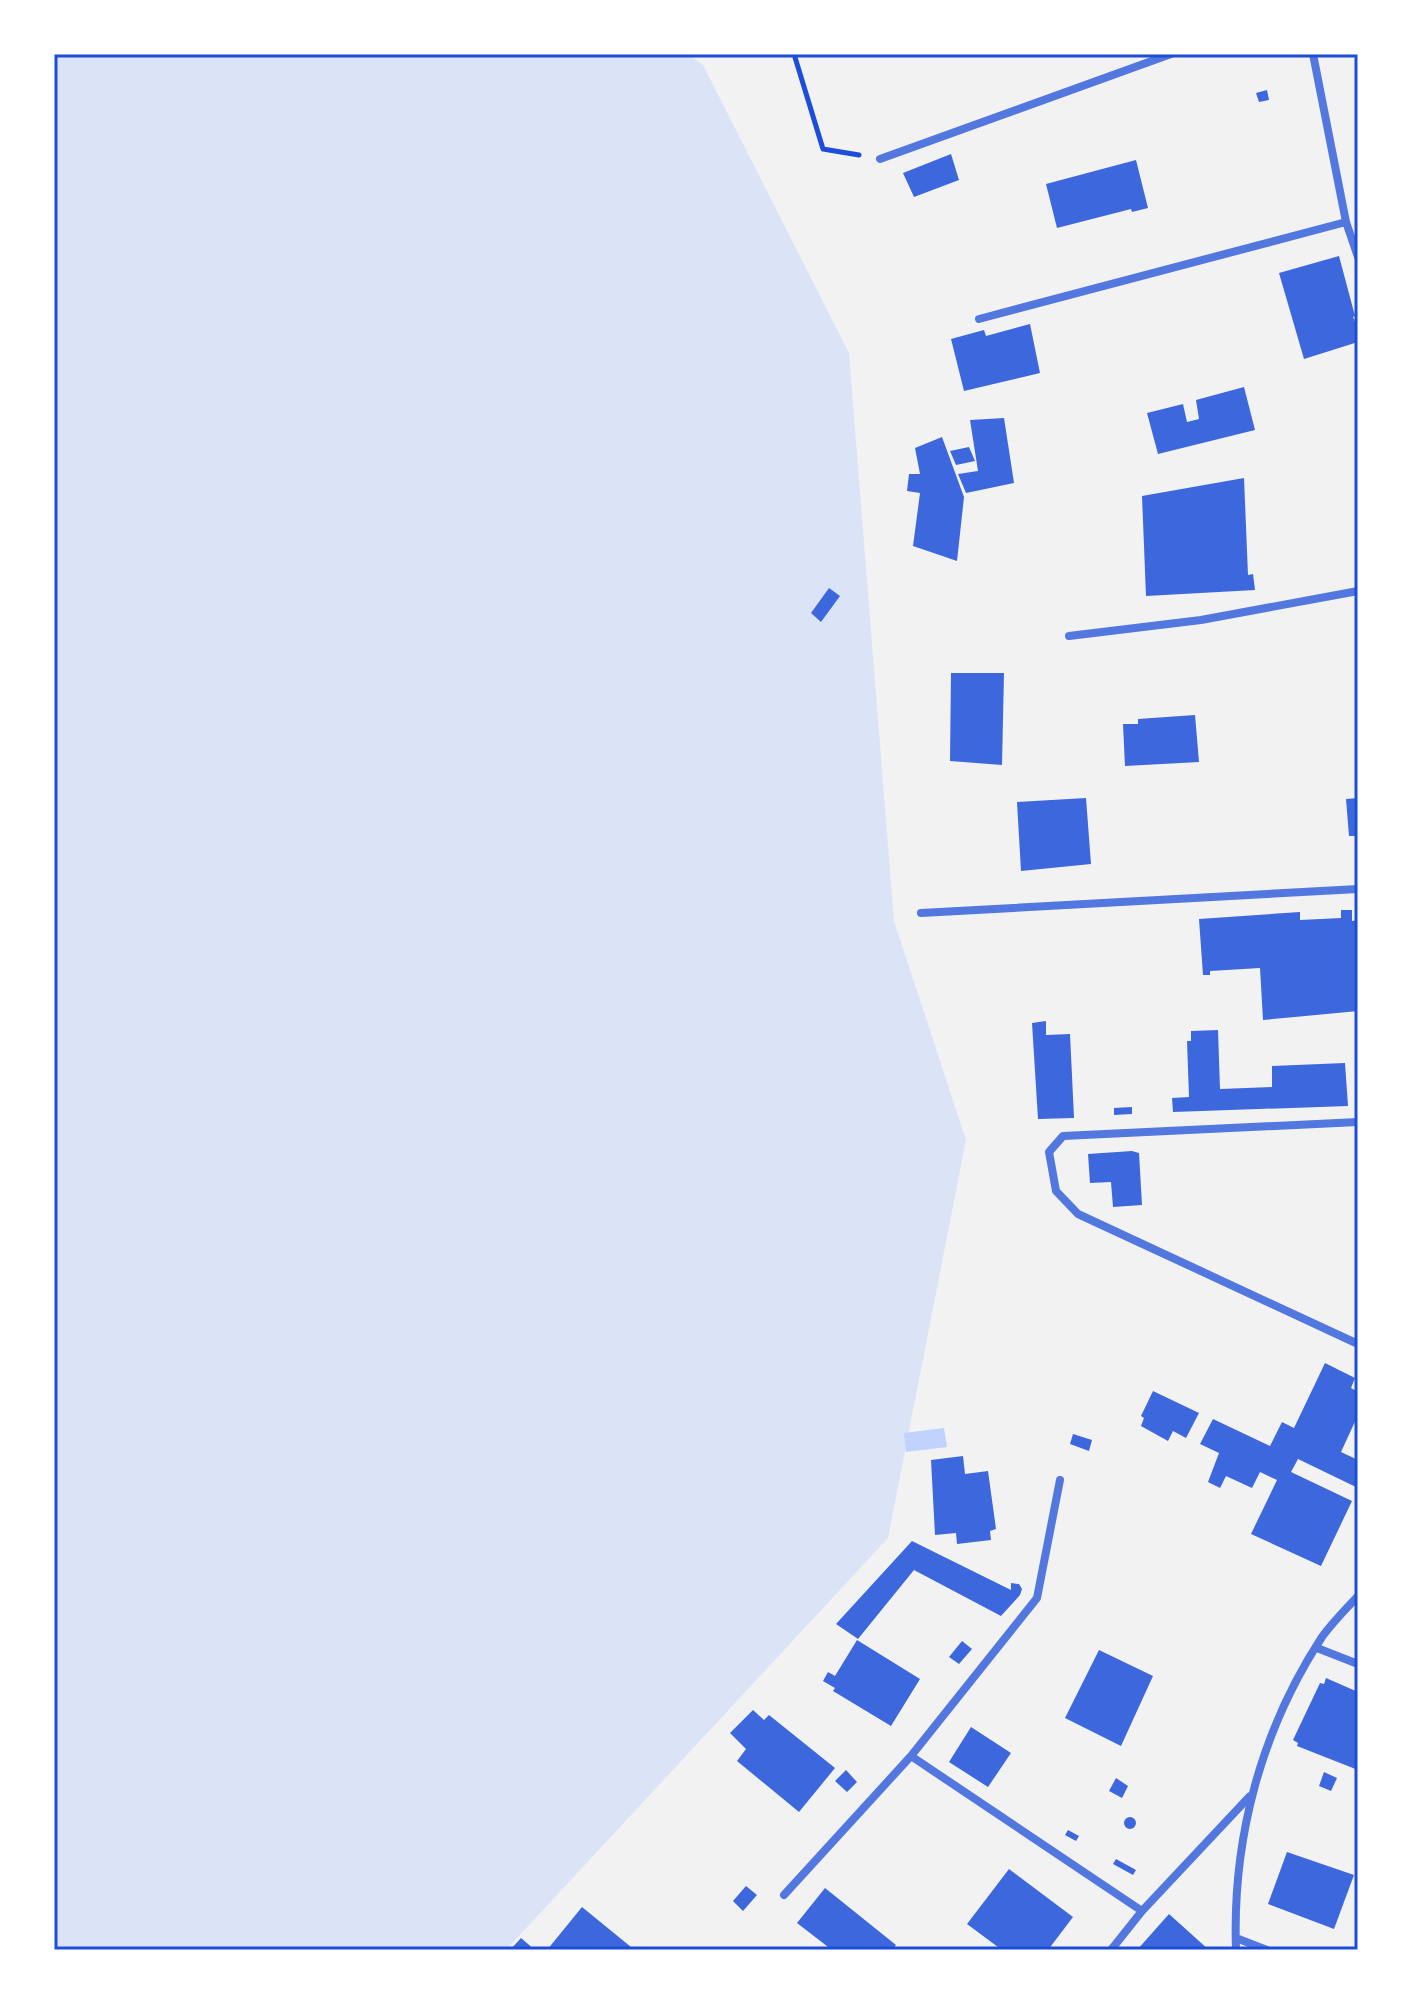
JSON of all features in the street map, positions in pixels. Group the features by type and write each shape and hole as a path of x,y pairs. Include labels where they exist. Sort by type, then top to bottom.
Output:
{"street":[{"path":"880,159 1171,54"},
{"path":"1313,54 1346,222 1358,257"},
{"path":"979,319 1346,222"},
{"path":"1069,636 1201,620 1358,591"},
{"path":"921,913 1358,889"},
{"path":"1358,1122 1063,1136 1049,1152 1056,1191 1078,1214 1358,1344"},
{"path":"784,1895 911,1756 1037,1598 1060,1480"},
{"path":"1236,1950 1239,1859 1251,1795 1274,1725 1323,1637 1358,1596"},
{"path":"1317,1648 1358,1664"},
{"path":"911,1756 1142,1911"},
{"path":"1111,1950 1142,1911 1251,1795"},
{"path":"1236,1938 1267,1950"}],"path":[{"path":"794,54 823,149 880,159"}],"shaded area":[{"path":"54,54 687,54 703,65 849,353 894,921 966,1140 888,1538 506,1950 54,1950"}],"water":[{"path":"944,1428 947,1447 906,1452 904,1433"}],"building":[{"path":"1267,90 1269,100 1259,102 1256,93"},
{"path":"951,154 959,180 914,197 903,173"},
{"path":"1136,160 1148,208 1132,212 1131,209 1057,228 1046,184"},
{"path":"1339,256 1358,328 1358,342 1304,359 1279,273"},
{"path":"1030,324 1040,373 964,391 951,339 984,330 986,336"},
{"path":"1244,387 1255,430 1158,454 1147,413 1183,404 1187,422 1199,419 1196,400"},
{"path":"1004,418 1014,483 966,493 958,474 978,471 970,420"},
{"path":"942,437 964,497 957,561 913,546 920,493 907,491 909,474 920,474 915,448"},
{"path":"969,447 975,461 956,465 950,451"},
{"path":"1244,478 1248,575 1253,574 1255,590 1146,596 1142,496"},
{"path":"829,588 840,596 821,622 811,613"},
{"path":"951,673 1004,673 1002,765 950,761"},
{"path":"1195,715 1199,762 1125,766 1123,724 1138,724 1138,719"},
{"path":"1086,798 1091,864 1021,871 1017,802"},
{"path":"1358,798 1358,836 1349,836 1346,799"},
{"path":"1341,910 1352,910 1352,921 1358,920 1358,1011 1263,1020 1260,968 1210,971 1210,975 1203,975 1199,919 1300,912 1300,920 1341,918"},
{"path":"1046,1021 1046,1035 1070,1034 1074,1118 1038,1119 1032,1023"},
{"path":"1218,1030 1220,1089 1272,1087 1272,1066 1345,1063 1348,1106 1173,1112 1172,1098 1189,1097 1187,1041 1191,1041 1191,1031"},
{"path":"1132,1107 1132,1114 1114,1115 1114,1108"},
{"path":"1139,1153 1142,1205 1113,1207 1111,1182 1090,1183 1088,1154"},
{"path":"1325,1363 1355,1378 1351,1388 1358,1392 1358,1415 1341,1452 1358,1460 1358,1488 1298,1459 1291,1472 1352,1501 1321,1566 1251,1534 1277,1480 1260,1472 1252,1488 1226,1476 1220,1488 1208,1482 1219,1453 1200,1444 1213,1419 1270,1446 1282,1422 1294,1428"},
{"path":"1153,1391 1199,1413 1186,1438 1173,1431 1168,1441 1141,1426 1144,1418 1141,1416"},
{"path":"1073,1434 1092,1440 1089,1451 1070,1444"},
{"path":"963,1456 965,1474 988,1471 996,1529 990,1531 991,1540 957,1544 956,1533 935,1535 931,1460"},
{"path":"912,1541 1011,1590 1011,1583 1019,1584 1022,1589 1020,1595 1001,1616 914,1570 858,1639 836,1624"},
{"path":"857,1640 920,1679 891,1726 833,1691 835,1688 823,1681 828,1672 835,1676"},
{"path":"962,1641 972,1649 959,1664 949,1657"},
{"path":"1099,1650 1153,1676 1121,1746 1065,1718"},
{"path":"1326,1678 1358,1692 1358,1770 1297,1746 1298,1743 1293,1740 1320,1683 1324,1684"},
{"path":"753,1710 764,1720 769,1715 835,1768 799,1812 737,1761 746,1749 730,1733"},
{"path":"971,1727 1011,1753 988,1787 949,1762"},
{"path":"846,1770 857,1782 847,1792 835,1781"},
{"path":"1324,1772 1337,1778 1331,1791 1319,1786"},
{"path":"1116,1778 1128,1786 1122,1798 1109,1791"},
{"path":"1125,1818 1135,1818 1135,1828 1125,1828"},
{"path":"1068,1830 1079,1836 1076,1841 1065,1835"},
{"path":"1287,1852 1354,1875 1334,1929 1268,1904"},
{"path":"1116,1859 1136,1870 1133,1875 1113,1864"},
{"path":"1009,1869 1073,1917 1048,1950 1002,1950 967,1924"},
{"path":"746,1886 757,1895 743,1911 733,1901"},
{"path":"825,1888 896,1945 892,1950 832,1950 797,1923"},
{"path":"582,1907 631,1947 629,1950 547,1950"},
{"path":"1169,1914 1209,1950 1137,1950"},
{"path":"521,1938 535,1950 510,1950"}]}
